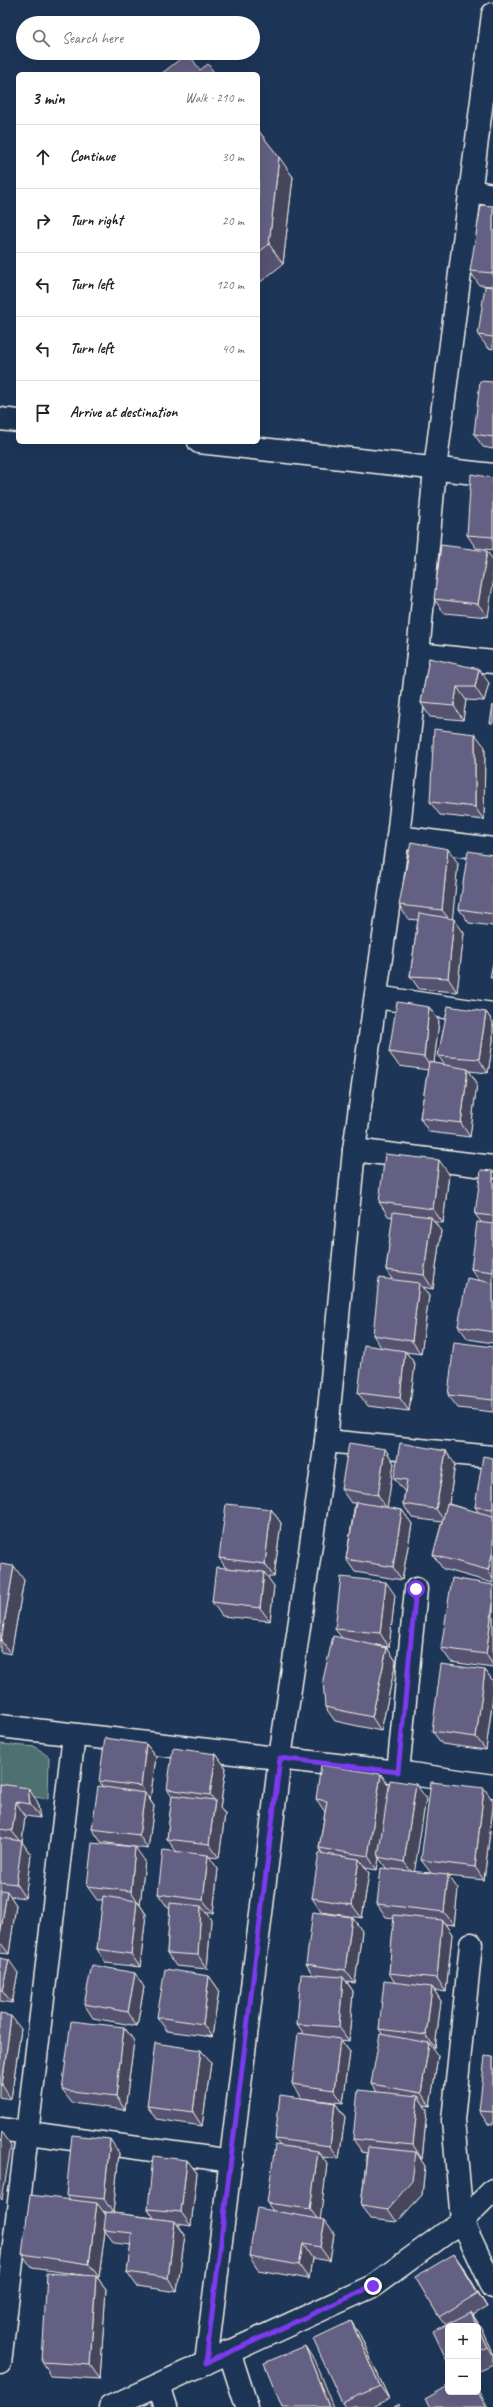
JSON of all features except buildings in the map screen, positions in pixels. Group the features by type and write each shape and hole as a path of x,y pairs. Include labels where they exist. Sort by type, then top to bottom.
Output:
{"street":[{"path":"206,2363 232,2161 280,1758 326,1440 354,1150 398,837 418,654 435,469 493,14"},
{"path":"471,192 493,195"},
{"path":"0,419 16,421"},
{"path":"216,444 493,475"},
{"path":"418,654 493,662"},
{"path":"398,837 493,849"},
{"path":"376,997 493,1014"},
{"path":"354,1150 493,1167"},
{"path":"326,1440 493,1457"},
{"path":"398,1772 416,1589"},
{"path":"0,1726 398,1772 493,1786"},
{"path":"0,2363 29,2132 74,1735"},
{"path":"471,1944 453,2120 462,2221 493,2287"},
{"path":"0,2129 232,2161"},
{"path":"110,2407 373,2286 462,2221 493,2190"},
{"path":"229,2351 247,2407"},
{"path":"159,2385 166,2407"}],"green space":[{"path":"0,1744 36,1747 49,1757 48,1799 0,1792"}],"route":[{"path":"373,2286 229,2351 206,2363 232,2161 280,1758 398,1772 416,1589"}]}
